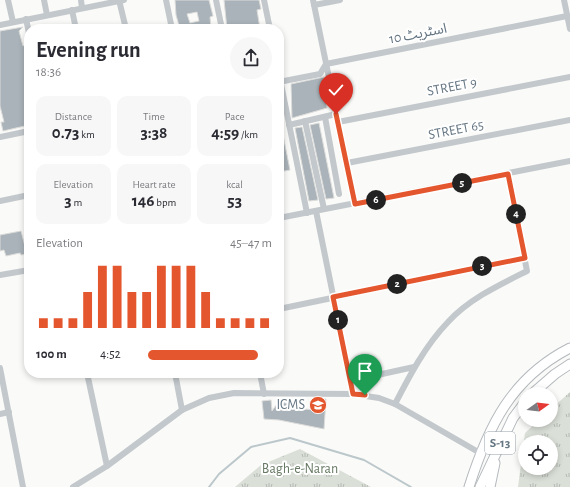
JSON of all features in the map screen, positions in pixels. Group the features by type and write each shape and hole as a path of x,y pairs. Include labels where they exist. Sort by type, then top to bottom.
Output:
{"highway":[{"name":"S-13","path":"469,487 480,453 510,396 532,373 570,348"},
{"path":"540,387 550,378 570,365"},
{"name":"S-13","path":"480,487 513,418 518,411"},
{"path":"490,487 498,448"}],"street":[{"path":"8,0 13,22"},
{"path":"44,0 48,15"},
{"path":"81,0 82,8"},
{"path":"0,25 121,0 125,24"},
{"path":"166,0 171,24"},
{"path":"216,0 221,24"},
{"path":"264,0 269,24"},
{"path":"340,0 314,3 355,204"},
{"path":"564,0 570,29"},
{"path":"72,10 75,24"},
{"name":"اسٹریٹ 10","path":"284,81 320,74 326,64 567,16"},
{"path":"26,20 27,24"},
{"name":"STREET 9","path":"338,122 570,77"},
{"path":"284,101 307,213"},
{"path":"289,125 336,114"},
{"path":"325,117 339,194"},
{"name":"STREET 65","path":"347,163 570,120"},
{"path":"305,121 324,210"},
{"path":"0,130 1,137 24,133"},
{"path":"284,217 570,161"},
{"path":"395,404 414,367 427,347 448,321 479,297 527,271 508,174"},
{"path":"0,201 24,196"},
{"path":"316,211 353,394"},
{"path":"284,308 525,258"},
{"path":"0,275 24,271"},
{"path":"350,381 414,367"},
{"path":"0,368 23,487"},
{"path":"88,378 107,466"},
{"path":"176,378 182,410"},
{"path":"261,378 264,394"},
{"path":"73,487 107,466 182,410 201,401 222,394 353,394 379,398 395,404 480,453"},
{"path":"0,414 9,412"},
{"path":"494,487 502,448 508,433 518,417"}],"green space":[{"path":"570,392 570,487 518,487 520,475 558,475 558,435 525,435 531,427 558,427 558,403"},
{"name":"Bagh-e-Naran","path":"300,449 371,487 235,487 261,465"}],"building":[{"path":"175,0 209,0 213,16 210,17 211,24 179,24 176,15","holes":["197,12 199,21 190,23 187,14"]},
{"path":"224,0 259,0 261,9 257,10 259,24 226,24"},
{"path":"23,27 19,31 24,46 24,126 3,131 1,122 4,122 0,106 0,31"},
{"path":"324,77 327,108 292,118 291,84"},
{"path":"319,123 334,198 326,199 310,125"},
{"path":"302,127 318,200 309,201 295,128"},
{"path":"284,140 290,170 284,171"},
{"path":"21,231 24,242 24,254 21,255 20,253 6,256 4,250 0,251 0,235"},
{"path":"326,399 324,429 279,420 264,419 262,401 271,400 272,411 279,401 285,403 303,404 304,409 316,410 318,400"}],"waterway":[{"path":"209,487 219,474 251,447 290,438 364,460 411,487"}],"place":[{"name":"ICMS","path":"318,405"}],"route":[{"path":"336,114 355,204 508,174 525,258 333,297 353,394 365,395"}]}
